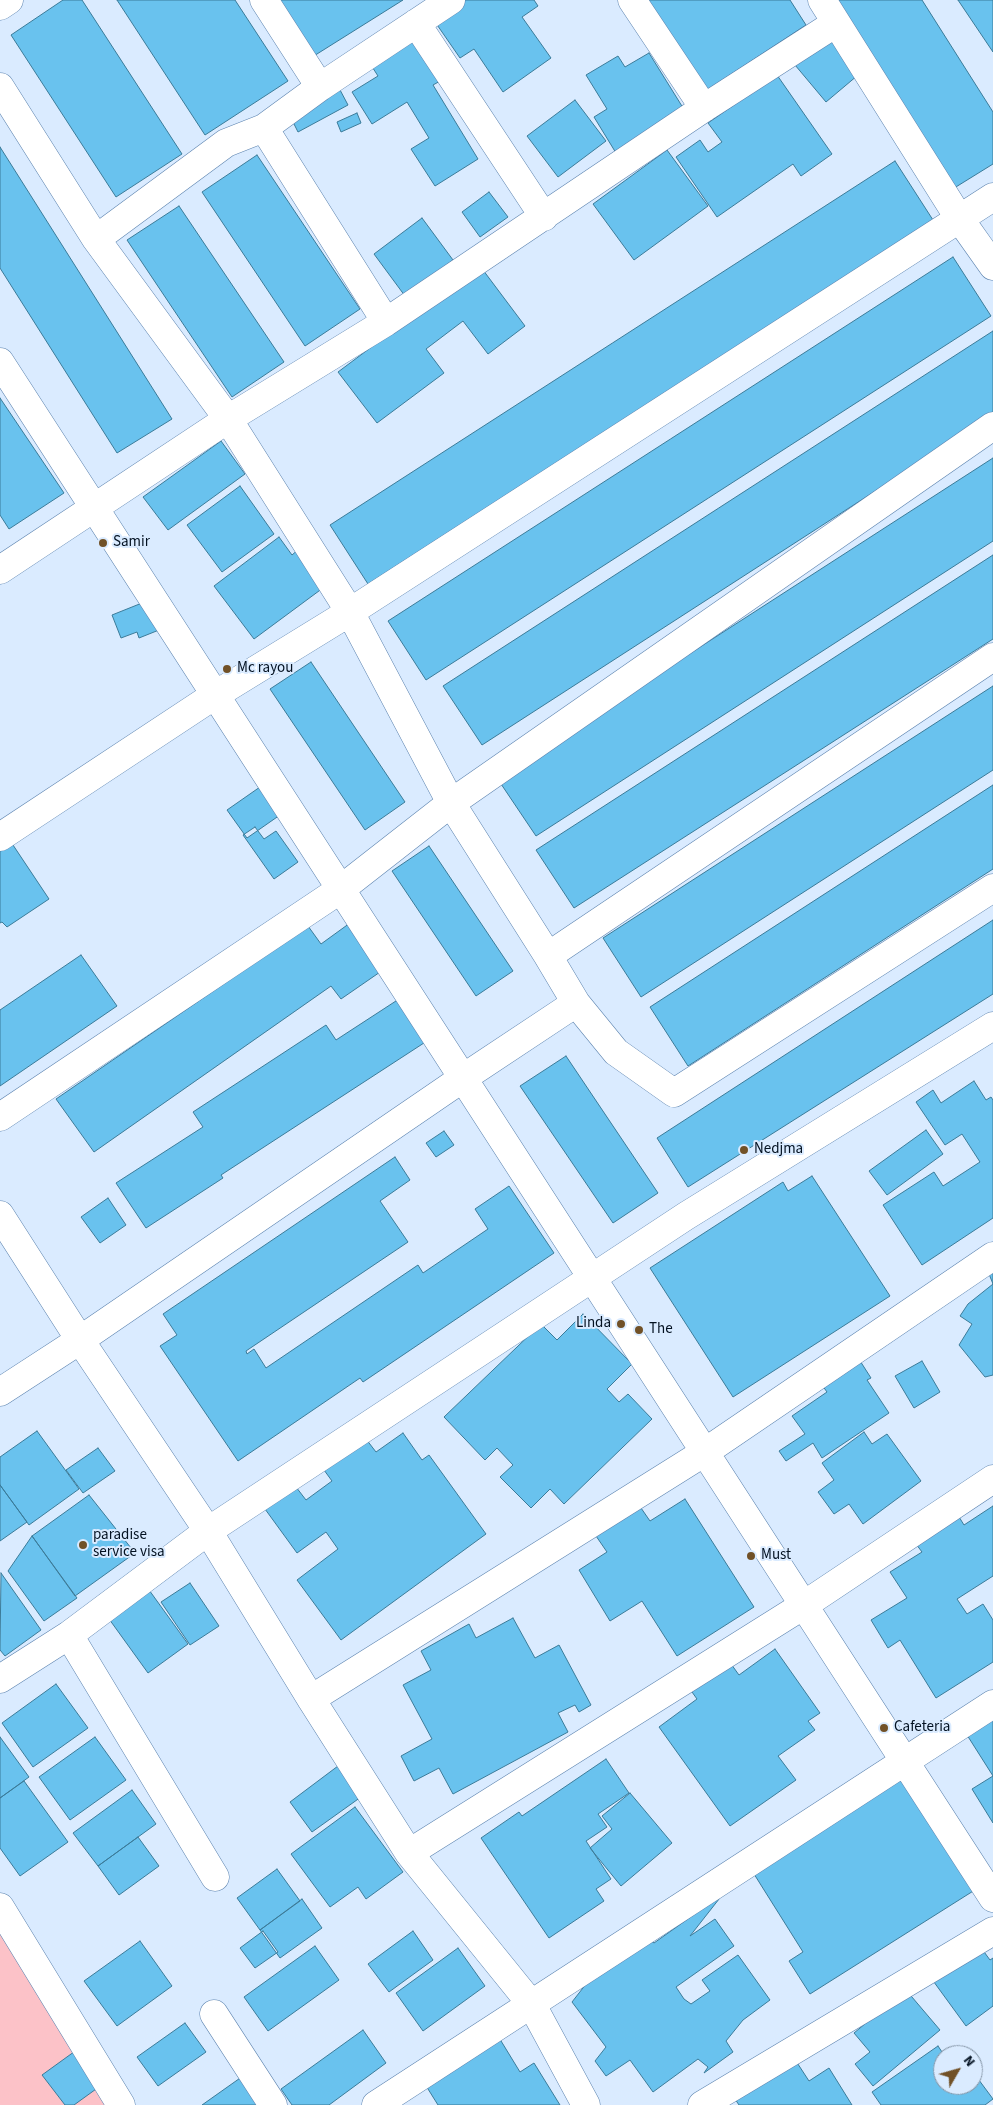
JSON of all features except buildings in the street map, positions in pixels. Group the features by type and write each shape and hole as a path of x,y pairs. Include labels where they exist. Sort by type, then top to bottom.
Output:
{"street":[{"path":"0,6 9,0"},
{"path":"264,0 320,87"},
{"path":"96,238 226,143 264,128 320,87 451,0"},
{"path":"632,0 704,108"},
{"path":"822,0 959,218 993,266"},
{"path":"416,23 544,217"},
{"path":"0,570 228,419 386,322 704,108 836,23"},
{"path":"0,87 96,238 228,419 350,612 451,803 576,1003 616,1052 674,1093 993,888"},
{"path":"264,128 386,322"},
{"path":"0,837 215,695 350,612 993,197"},
{"path":"0,362 993,1898"},
{"path":"0,1117 341,889 451,803 993,426"},
{"path":"548,956 993,657"},
{"path":"0,1392 80,1340 576,1003"},
{"path":"0,1678 69,1635 208,1531 686,1216 991,1031"},
{"path":"0,1215 80,1340 208,1531 311,1699 409,1853 532,2005 586,2105"},
{"path":"311,1699 705,1452 993,1256"},
{"path":"409,1853 804,1605 993,1479"},
{"path":"69,1635 215,1878"},
{"path":"376,2105 993,1704"},
{"path":"0,1907 121,2105"},
{"path":"702,2105 993,1931"},
{"path":"214,2014 273,2105"}],"shaded area":[{"path":"0,1919 114,2105 0,2105"}],"place":[{"name":"Samir","path":"103,543"},
{"name":"Mc rayou","path":"227,669"},
{"name":"Nedjma","path":"744,1150"},
{"name":"Linda","path":"621,1324"},
{"name":"The","path":"639,1330"},
{"name":"paradise service visa","path":"83,1545"},
{"name":"Must","path":"751,1556"},
{"name":"Cafeteria","path":"884,1728"}]}
